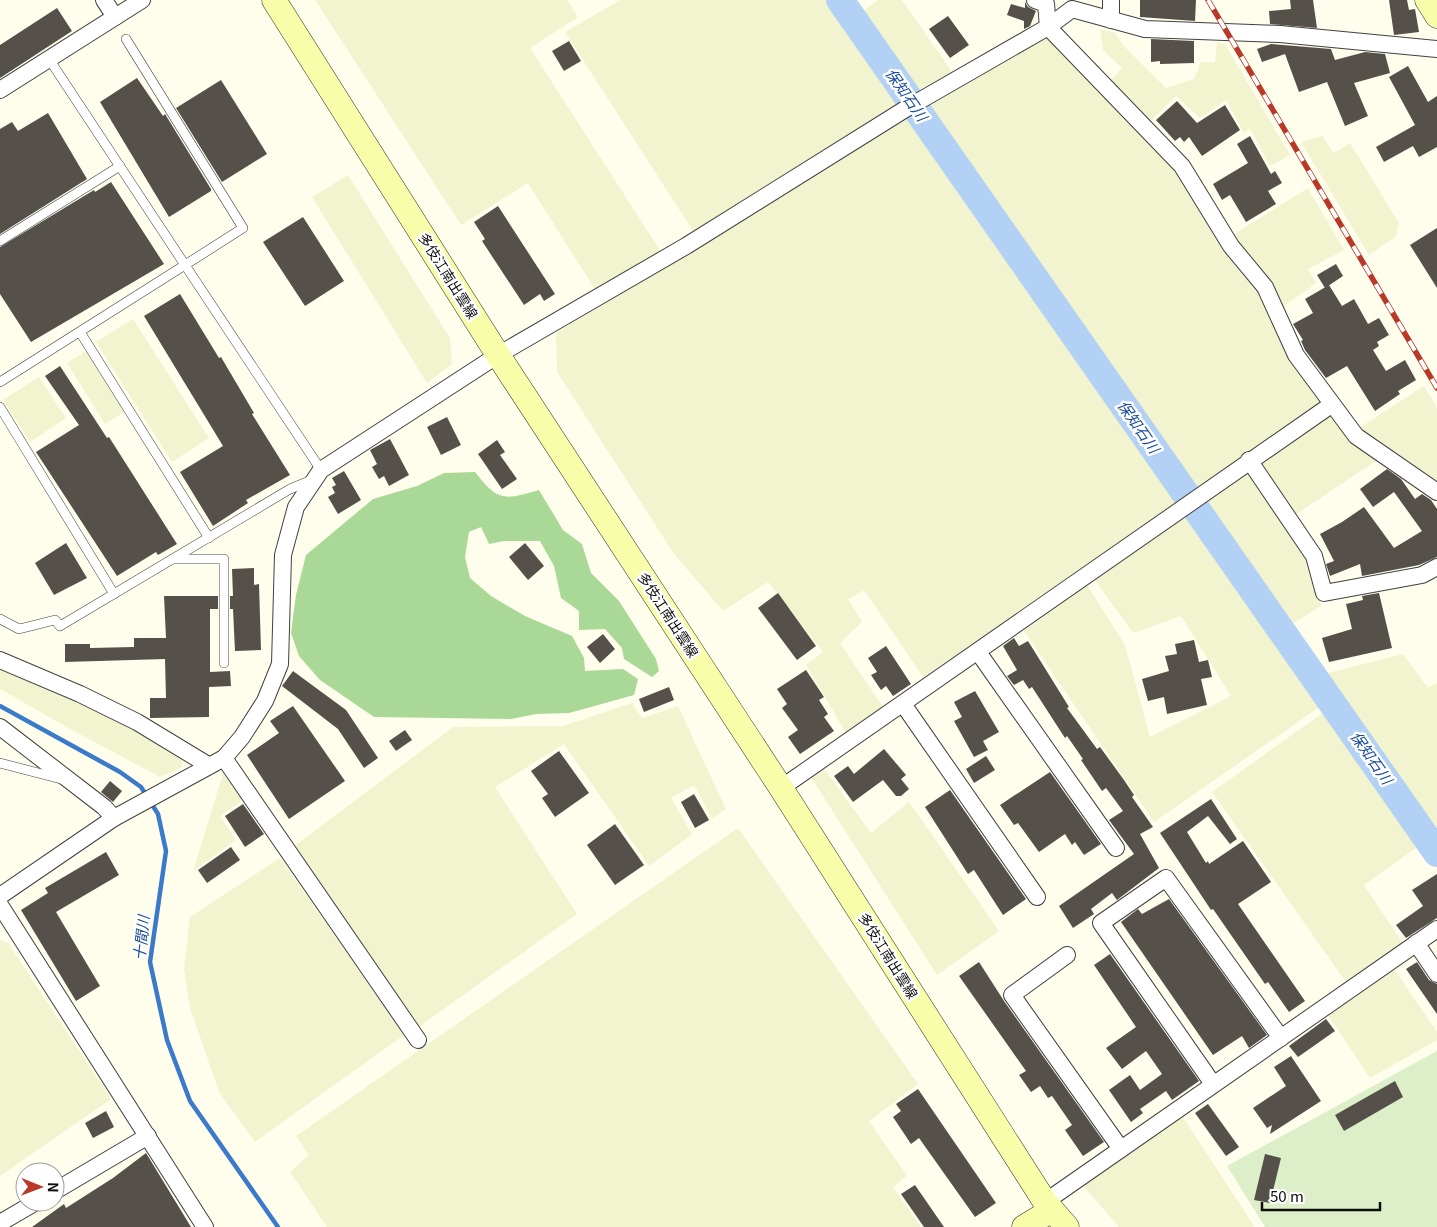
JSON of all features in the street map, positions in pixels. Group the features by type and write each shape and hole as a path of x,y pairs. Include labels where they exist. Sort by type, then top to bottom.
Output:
{"main road":[{"name":"多伎江南出雲線","path":"274,0 498,355 781,788 1048,1206 1067,1227"},
{"path":"1427,0 1437,16"},
{"path":"1024,1227 1048,1206"}],"street":[{"path":"104,0 115,17"},
{"path":"0,90 142,0"},
{"path":"1035,0 1046,4 1048,27 1182,166 1231,246 1265,287 1296,355 1331,405 1356,436 1437,492"},
{"path":"1111,0 1111,20"},
{"path":"0,896 114,818 208,765 224,758 242,737 265,701 280,664 284,555 296,507 318,474 498,355 686,246 907,108 1048,27 1072,9 1145,29 1280,34 1437,49"},
{"path":"781,788 978,652 1249,460 1331,405"},
{"path":"1249,460 1314,556 1324,593 1422,575 1437,567"},
{"path":"978,652 1116,848"},
{"path":"0,660 80,694 129,718 208,765"},
{"path":"903,704 1037,897"},
{"path":"0,727 104,807 114,818"},
{"path":"224,758 418,1040"},
{"path":"1213,1084 1101,923 1166,878 1280,1038"},
{"path":"0,905 205,1227"},
{"path":"1048,1206 1121,1149 1437,929"},
{"path":"1416,943 1437,974"},
{"path":"1067,955 1012,995 1121,1149"},
{"path":"65,1185 148,1136"},
{"path":"0,1223 19,1212"}],"lane":[{"path":"0,382 243,228 126,39"},
{"path":"0,619 19,629 55,620 60,626 318,474 185,265 49,58"},
{"path":"0,241 120,166"},
{"path":"80,332 209,538"},
{"path":"0,407 114,594"},
{"path":"173,559 224,559 224,663"},
{"path":"0,762 68,781"}],"green space":[{"path":"315,0 567,0 578,17 530,48 661,252 596,291 528,183 461,225"},
{"path":"620,0 834,0 903,103 695,234 565,32"},
{"path":"878,0 902,0 952,72 920,89 901,69 860,14"},
{"path":"1100,29 1115,33 1123,45 1166,88 1194,79 1201,62 1215,62 1217,42 1225,44 1290,155 1270,166 1250,129 1244,133 1226,100 1200,118 1176,96 1149,123 1108,83 1122,68 1103,50"},
{"path":"1047,37 1180,174 1267,301 1325,404 1193,493 924,109"},
{"path":"912,114 1176,501 1173,508 923,677 864,590 848,599 862,622 840,643 883,707 846,733 806,665 823,652 768,582 723,611 674,554 557,372 556,333"},
{"path":"1322,136 1334,153 1350,143 1399,223 1396,236 1369,255 1301,142"},
{"path":"348,175 450,338 452,364 427,383 312,197"},
{"path":"1308,188 1344,250 1308,269 1316,283 1283,307 1274,286 1231,236"},
{"path":"133,319 209,438 172,462 96,342"},
{"path":"86,351 124,412 105,424 67,363"},
{"path":"39,377 66,418 30,442 3,400"},
{"path":"1424,386 1437,408 1437,487 1359,428"},
{"path":"1330,412 1380,458 1295,515 1259,463"},
{"path":"1248,467 1309,556 1321,606 1286,628 1199,505"},
{"path":"475,472 490,489 496,494 503,496 518,496 539,490 563,530 582,544 591,573 619,601 656,659 659,671 652,677 624,659 622,648 605,629 579,630 579,611 561,598 554,566 540,541 504,541 489,544 481,527 469,532 465,557 470,578 491,596 525,616 572,636 584,658 585,671 623,669 638,679 634,695 569,713 536,714 511,719 374,717 320,680 299,656 291,633 296,595 306,555 373,499 417,486 444,473"},
{"path":"1188,514 1321,706 1154,822 1024,631 1087,585 1125,645 1150,737 1231,696 1181,616 1133,633 1095,580"},
{"path":"1403,654 1428,688 1437,683 1437,843 1320,675"},
{"path":"0,668 143,733 183,758 182,767 160,777 74,731 0,689"},
{"path":"632,703 642,718 678,706 726,809 712,819 694,785 671,798 692,834 649,866 564,744 495,787 577,914 420,1026 293,847 453,727 563,726"},
{"path":"1324,712 1420,845 1364,885 1404,945 1346,982 1212,792"},
{"path":"824,769 871,833 909,802 999,931 937,975 811,777"},
{"path":"223,774 243,800 220,816 236,840 193,871"},
{"path":"738,828 918,1084 869,1121 907,1176 893,1187 921,1227 327,1227 290,1172 309,1155 296,1136"},
{"path":"280,858 404,1035 255,1142 219,1092 190,1008 184,969 190,917"},
{"path":"0,940 8,943 111,1099 20,1162 15,1162 15,1166 0,1176"},
{"path":"1392,966 1437,1032 1437,1040 1370,1078 1328,1015"},
{"path":"1437,1051 1437,1227 1265,1227 1227,1166"},
{"path":"1181,1114 1254,1226 1119,1227 1082,1184"}],"building":[{"path":"1140,0 1196,0 1195,21 1140,17"},
{"path":"1290,0 1313,0 1317,28 1270,24 1269,11 1291,9"},
{"path":"1389,0 1407,0 1409,10 1415,9 1419,32 1394,35"},
{"path":"1025,2 1028,7 1036,11 1030,26 1024,29 1024,21 1007,15 1011,4 1025,8"},
{"path":"57,8 72,31 0,78 0,45"},
{"path":"948,16 969,45 950,58 929,29"},
{"path":"1151,39 1194,41 1194,63 1160,64 1160,61 1151,62"},
{"path":"569,41 581,61 564,71 552,51"},
{"path":"1271,44 1331,49 1335,60 1365,52 1385,54 1390,73 1354,83 1368,116 1345,126 1327,82 1299,92 1285,54 1262,62 1257,49"},
{"path":"1408,66 1428,102 1437,96 1437,147 1419,157 1413,146 1384,162 1376,147 1415,125 1389,77"},
{"path":"137,78 163,116 165,114 211,189 211,191 169,217 100,102"},
{"path":"221,80 267,154 222,182 176,108"},
{"path":"1177,101 1197,123 1225,105 1240,130 1202,156 1189,137 1184,142 1180,137 1175,141 1156,120"},
{"path":"48,113 87,179 0,234 0,129 12,122 18,131"},
{"path":"1250,136 1271,174 1275,171 1282,183 1268,191 1276,204 1246,222 1230,195 1222,200 1213,184 1248,163 1237,144"},
{"path":"111,182 164,264 31,342 0,294 0,247 94,190 95,192"},
{"path":"498,206 555,294 544,301 540,294 524,305 482,241 485,239 474,222"},
{"path":"303,217 344,281 305,306 263,242"},
{"path":"1437,228 1437,288 1410,245"},
{"path":"1336,264 1343,276 1325,288 1317,275"},
{"path":"1329,285 1342,306 1354,299 1368,324 1379,318 1389,335 1377,342 1379,346 1373,350 1386,371 1405,360 1416,380 1398,391 1400,394 1375,411 1347,366 1326,378 1305,350 1301,341 1303,340 1293,324 1313,313 1305,299"},
{"path":"180,294 219,358 221,357 254,413 252,414 290,475 246,500 248,503 213,526 180,472 223,446 144,316"},
{"path":"60,366 107,438 109,437 177,544 158,555 156,552 117,576 36,452 79,425 45,376"},
{"path":"447,417 461,445 441,455 427,427"},
{"path":"390,439 409,475 389,486 384,476 379,479 372,467 377,464 370,450"},
{"path":"497,440 505,452 500,455 517,479 502,489 478,454"},
{"path":"1387,469 1401,479 1415,499 1422,494 1431,500 1437,509 1437,557 1419,565 1362,576 1360,564 1330,576 1326,564 1334,561 1320,534 1364,507 1394,548 1422,531 1394,492 1373,507 1360,489"},
{"path":"344,471 361,500 338,514 328,497 335,493 332,487 336,485 332,478"},
{"path":"66,543 87,578 54,595 35,563"},
{"path":"525,543 544,566 528,580 509,557"},
{"path":"254,568 254,585 259,584 261,650 235,651 233,609 230,609 230,596 233,596 232,569"},
{"path":"778,593 816,646 797,660 758,608"},
{"path":"1379,593 1392,648 1329,662 1322,638 1352,629 1346,604 1363,600 1362,596"},
{"path":"164,596 218,596 218,609 210,609 210,672 230,671 231,686 209,687 209,717 150,718 150,698 166,698 165,659 65,662 65,644 90,644 90,648 134,647 134,638 166,638"},
{"path":"603,634 615,649 600,663 587,647"},
{"path":"1014,638 1019,646 1028,641 1069,707 1067,708 1097,749 1100,747 1124,780 1134,795 1132,797 1153,827 1140,834 1159,868 1117,900 1112,893 1091,909 1094,914 1073,928 1059,906 1134,854 1109,820 1123,811 1106,788 1102,791 1081,760 1083,759 1067,736 1065,738 1032,687 1029,689 1023,680 1014,685 1007,676 1017,670 1003,646"},
{"path":"1194,640 1199,662 1208,660 1212,677 1201,679 1207,705 1167,714 1164,697 1148,701 1142,679 1169,671 1165,656 1177,654 1175,644"},
{"path":"886,646 911,684 893,696 886,686 881,690 871,675 877,672 868,658"},
{"path":"806,670 824,697 819,700 828,714 824,717 834,731 800,754 788,737 798,730 782,708 787,704 777,689"},
{"path":"293,671 346,710 378,758 364,768 338,729 282,686"},
{"path":"669,687 674,700 644,712 639,699"},
{"path":"975,691 999,732 983,741 988,750 974,757 954,721 962,717 954,702"},
{"path":"293,706 345,781 289,819 247,755 279,733 270,721"},
{"path":"405,730 412,740 396,751 389,741"},
{"path":"884,749 906,775 901,779 909,789 901,796 896,796 883,780 853,802 834,776 848,766 854,774"},
{"path":"559,751 589,793 555,817 542,798 548,794 531,771"},
{"path":"986,756 995,770 974,783 966,769"},
{"path":"1050,772 1101,844 1084,855 1075,842 1072,845 1065,834 1039,852 1018,823 1014,825 1000,805"},
{"path":"110,781 122,791 113,802 101,792"},
{"path":"950,790 1026,899 1003,915 974,870 968,874 925,807"},
{"path":"694,794 709,820 695,828 681,802"},
{"path":"1211,799 1237,839 1230,844 1208,816 1187,832 1206,863 1208,861 1209,864 1243,841 1271,882 1238,904 1305,1001 1289,1012 1268,982 1265,984 1213,909 1211,910 1160,833"},
{"path":"243,804 264,834 245,847 225,816"},
{"path":"615,824 644,865 615,885 587,845"},
{"path":"231,847 240,860 207,883 198,870"},
{"path":"106,852 119,875 56,912 100,986 76,1001 21,910 48,893 45,888"},
{"path":"1437,874 1437,918 1406,938 1396,925 1423,906 1412,890"},
{"path":"1169,899 1267,1035 1249,1048 1242,1036 1213,1055 1121,922 1138,909 1142,914"},
{"path":"1110,954 1199,1081 1172,1100 1166,1091 1140,1109 1143,1113 1131,1122 1109,1090 1130,1075 1140,1090 1162,1074 1146,1051 1122,1069 1106,1048 1136,1027 1094,965"},
{"path":"979,962 1004,1001 1104,1142 1083,1156 1065,1130 1072,1125 1052,1096 1048,1098 1040,1086 1031,1092 1019,1075 1026,1071 959,976"},
{"path":"1417,962 1429,980 1437,984 1437,1014 1406,969"},
{"path":"1326,1019 1335,1031 1298,1057 1289,1046"},
{"path":"1291,1056 1321,1101 1270,1134 1272,1125 1267,1128 1253,1108 1286,1086 1274,1067"},
{"path":"1395,1081 1403,1097 1344,1131 1335,1115"},
{"path":"918,1089 996,1203 975,1217 919,1138 911,1144 893,1117 901,1111 896,1104"},
{"path":"1208,1104 1239,1147 1226,1156 1195,1113"},
{"path":"106,1111 114,1127 93,1138 85,1123"},
{"path":"146,1153 191,1227 32,1227 53,1212 65,1212 65,1206 66,1208 113,1178"},
{"path":"1265,1154 1281,1158 1270,1203 1254,1200"},
{"path":"915,1185 944,1227 924,1227 901,1194"}],"waterway":[{"name":"保知石川","path":"840,0 1437,853"},
{"name":"十間川","path":"0,706 120,772 141,787 158,814 166,851 150,962 167,1040 190,1101 278,1227"}],"railway":[{"path":"1208,0 1437,388"}]}
